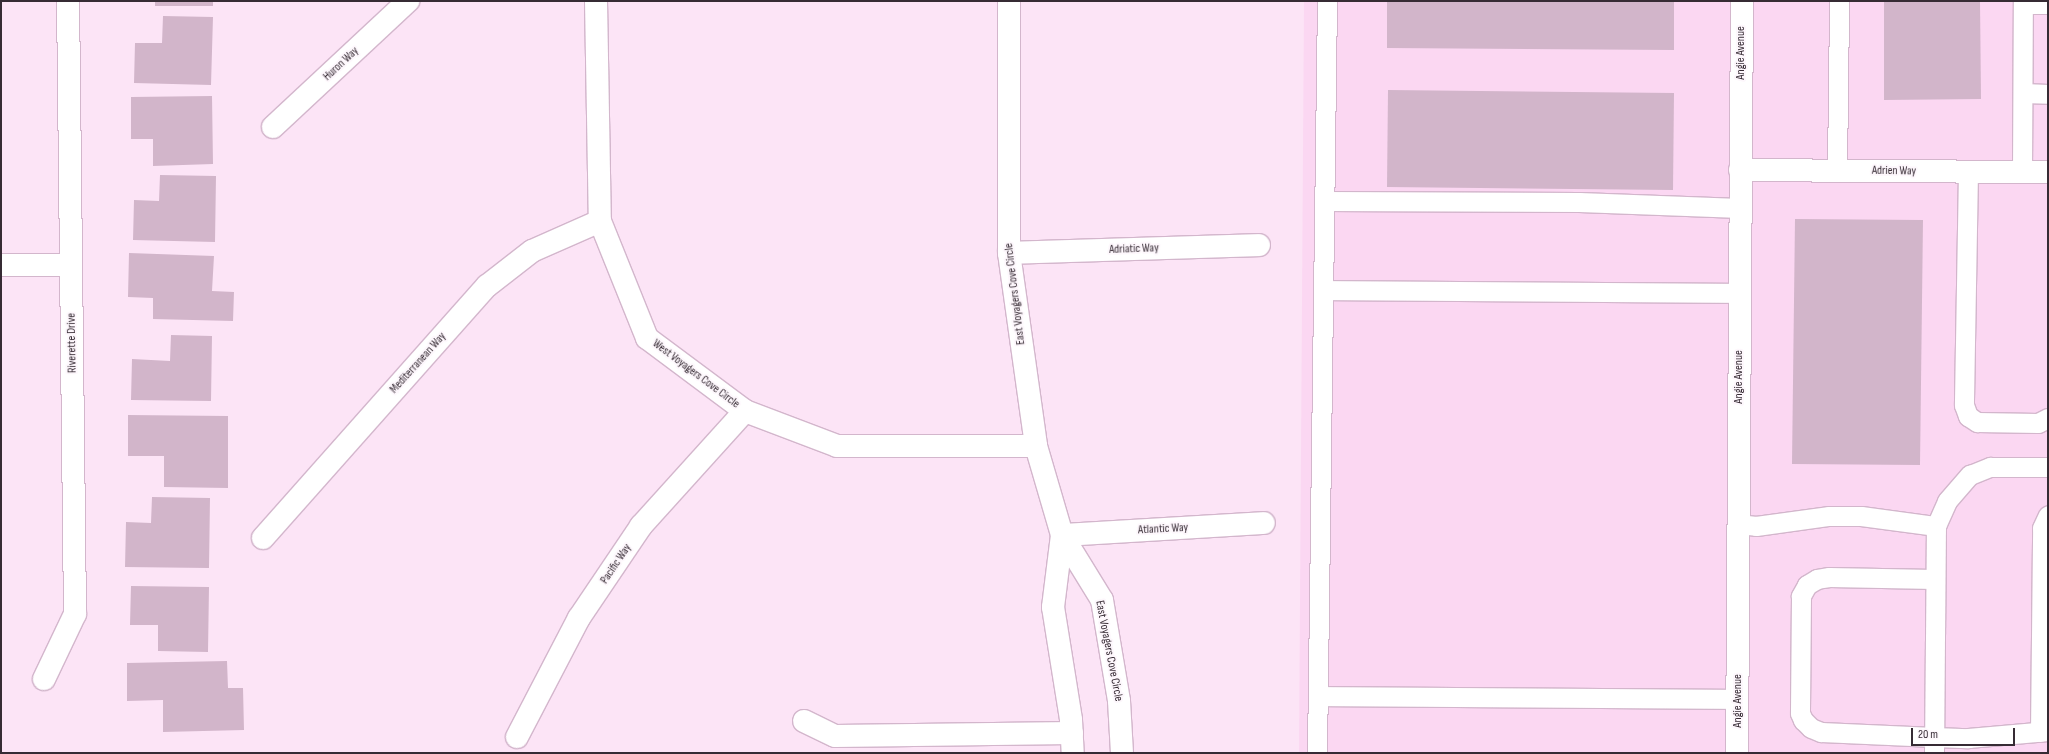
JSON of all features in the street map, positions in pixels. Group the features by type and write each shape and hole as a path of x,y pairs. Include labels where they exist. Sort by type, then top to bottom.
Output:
{"street":[{"name":"Riverette Drive","path":"44,679 75,614 68,1"},
{"name":"Huron Way","path":"273,126 408,1"},
{"name":"West Voyagers Cove Circle","path":"596,1 600,221 647,338 744,411 837,446 1036,446"},
{"name":"East Voyagers Cove Circle","path":"1008,1 1008,253 1036,446 1062,535 1102,600 1119,700 1122,753"},
{"name":"Angie Avenue","path":"1738,753 1738,524 1742,1"},
{"name":"Adrien Way","path":"1740,170 2048,172"},
{"name":"Mediterranean Way","path":"263,538 487,286 532,251 600,221"},
{"name":"Adriatic Way","path":"1008,253 1259,245"},
{"path":"1,265 71,265"},
{"name":"Pacific Way","path":"517,737 579,618 641,526 744,411"},
{"name":"Atlantic Way","path":"1062,535 1264,523"},
{"name":"East Voyagers Cove Circle","path":"1062,535 1053,607 1072,743"},
{"path":"804,721 835,736 1072,743"}],"lane":[{"path":"1317,753 1327,1"},
{"path":"1837,170 1838,1"},
{"path":"2022,171 2023,2 2048,4"},
{"path":"2023,93 2048,94"},
{"path":"1968,171 1964,405 1968,416 1977,422 2038,423 2048,418"},
{"path":"1324,201 1579,202 1740,208"},
{"path":"1323,290 1740,293"},
{"path":"1934,745 1934,579 1936,526 1947,501 1970,475 1990,467 2048,467"},
{"path":"1738,524 1756,526 1829,516 1861,516 1936,526"},
{"path":"1934,579 1829,577 1817,579 1807,585 1800,596 1800,698 1803,720 1811,728 1821,732 1934,745 1968,738 2044,731 2042,528 2048,516"},
{"path":"1318,696 1738,699"}],"shaded area":[{"path":"1304,1 2048,1 2048,753 1299,753"}],"building":[{"path":"155,1 213,1 213,6 155,6"},
{"path":"1387,1 1674,1 1674,50 1387,48"},
{"path":"1884,1 1980,1 1981,99 1884,100"},
{"path":"163,16 213,17 211,85 134,83 135,43 162,43"},
{"path":"1388,90 1674,93 1673,190 1387,187"},
{"path":"212,96 213,164 153,166 153,139 131,139 131,97"},
{"path":"160,175 216,176 215,242 133,240 134,200 159,201"},
{"path":"1795,219 1923,220 1920,465 1792,464"},
{"path":"129,253 214,256 212,291 234,292 233,321 153,319 153,298 128,297"},
{"path":"171,335 212,336 211,401 131,400 132,359 170,361"},
{"path":"128,415 228,416 228,488 164,487 164,456 128,456"},
{"path":"152,497 210,498 209,568 125,567 126,522 151,523"},
{"path":"131,586 209,587 208,652 158,651 158,625 130,625"},
{"path":"227,661 228,688 243,688 244,730 163,732 163,700 127,701 127,663"}]}
